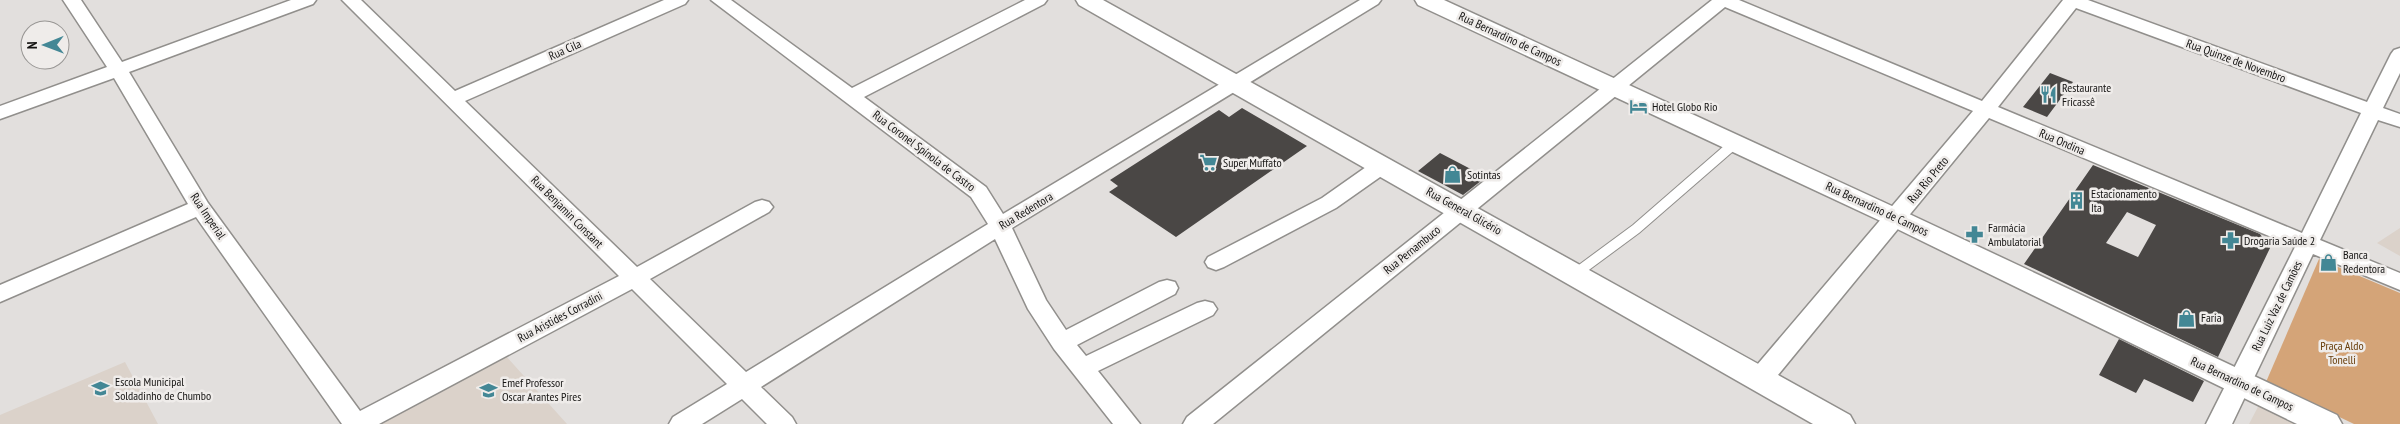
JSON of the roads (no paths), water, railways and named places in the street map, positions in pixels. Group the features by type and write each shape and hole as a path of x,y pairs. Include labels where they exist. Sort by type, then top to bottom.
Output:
{"street":[{"name":"Rua Imperial","path":"72,0 118,69 200,207 356,424"},
{"path":"0,113 307,0"},
{"name":"Rua Benjamin Constant","path":"351,0 783,424"},
{"name":"Rua Cila","path":"452,100 679,0"},
{"name":"Rua Coronel Spínola de Castro","path":"720,0 978,192 1000,226 1036,303 1062,343 1127,424"},
{"path":"850,96 1038,0"},
{"name":"Rua General Glicério","path":"1087,0 1238,83 1839,424"},
{"name":"Rua Redentora","path":"682,424 1000,226 1372,0"},
{"name":"Rua Bernardino de Campos","path":"1426,0 1896,218 2239,384 2326,424"},
{"name":"Rua Pernambuco","path":"1196,424 1724,0"},
{"name":"Rua Ondina","path":"1724,0 2400,282"},
{"name":"Rua Rio Preto","path":"1760,379 1896,218 2073,0"},
{"name":"Rua Quinze de Novembro","path":"2073,0 2400,121"},
{"name":"Rua Luiz Vaz de Camões","path":"2219,424 2400,54"},
{"path":"1216,262 1329,203 1382,165"},
{"path":"0,294 200,207"},
{"name":"Rua Aristides Corradini","path":"356,424 634,278 762,207"},
{"path":"1062,343 1167,288"},
{"path":"1082,368 1205,308"}],"lane":[{"path":"1575,274 1636,229 1735,143"}],"place":[{"name":"Restaurante Fricassê","path":"2048,95"},
{"name":"Hotel Globo Rio","path":"1638,107"},
{"name":"Super Muffato","path":"1209,163"},
{"name":"Sotintas","path":"1453,175"},
{"name":"Estacionamento Ita","path":"2077,201"},
{"name":"Farmácia Ambulatorial","path":"1974,235"},
{"name":"Drogaria Saúde 2","path":"2230,241"},
{"name":"Banca Redentora","path":"2329,262"},
{"name":"Faria","path":"2187,318"},
{"name":"Escola Municipal Soldadinho de Chumbo","path":"101,389"},
{"name":"Emef Professor Oscar Arantes Pires","path":"488,390"}],"park label":[{"name":"Praça Aldo Tonelli","path":"2342,353"}]}
